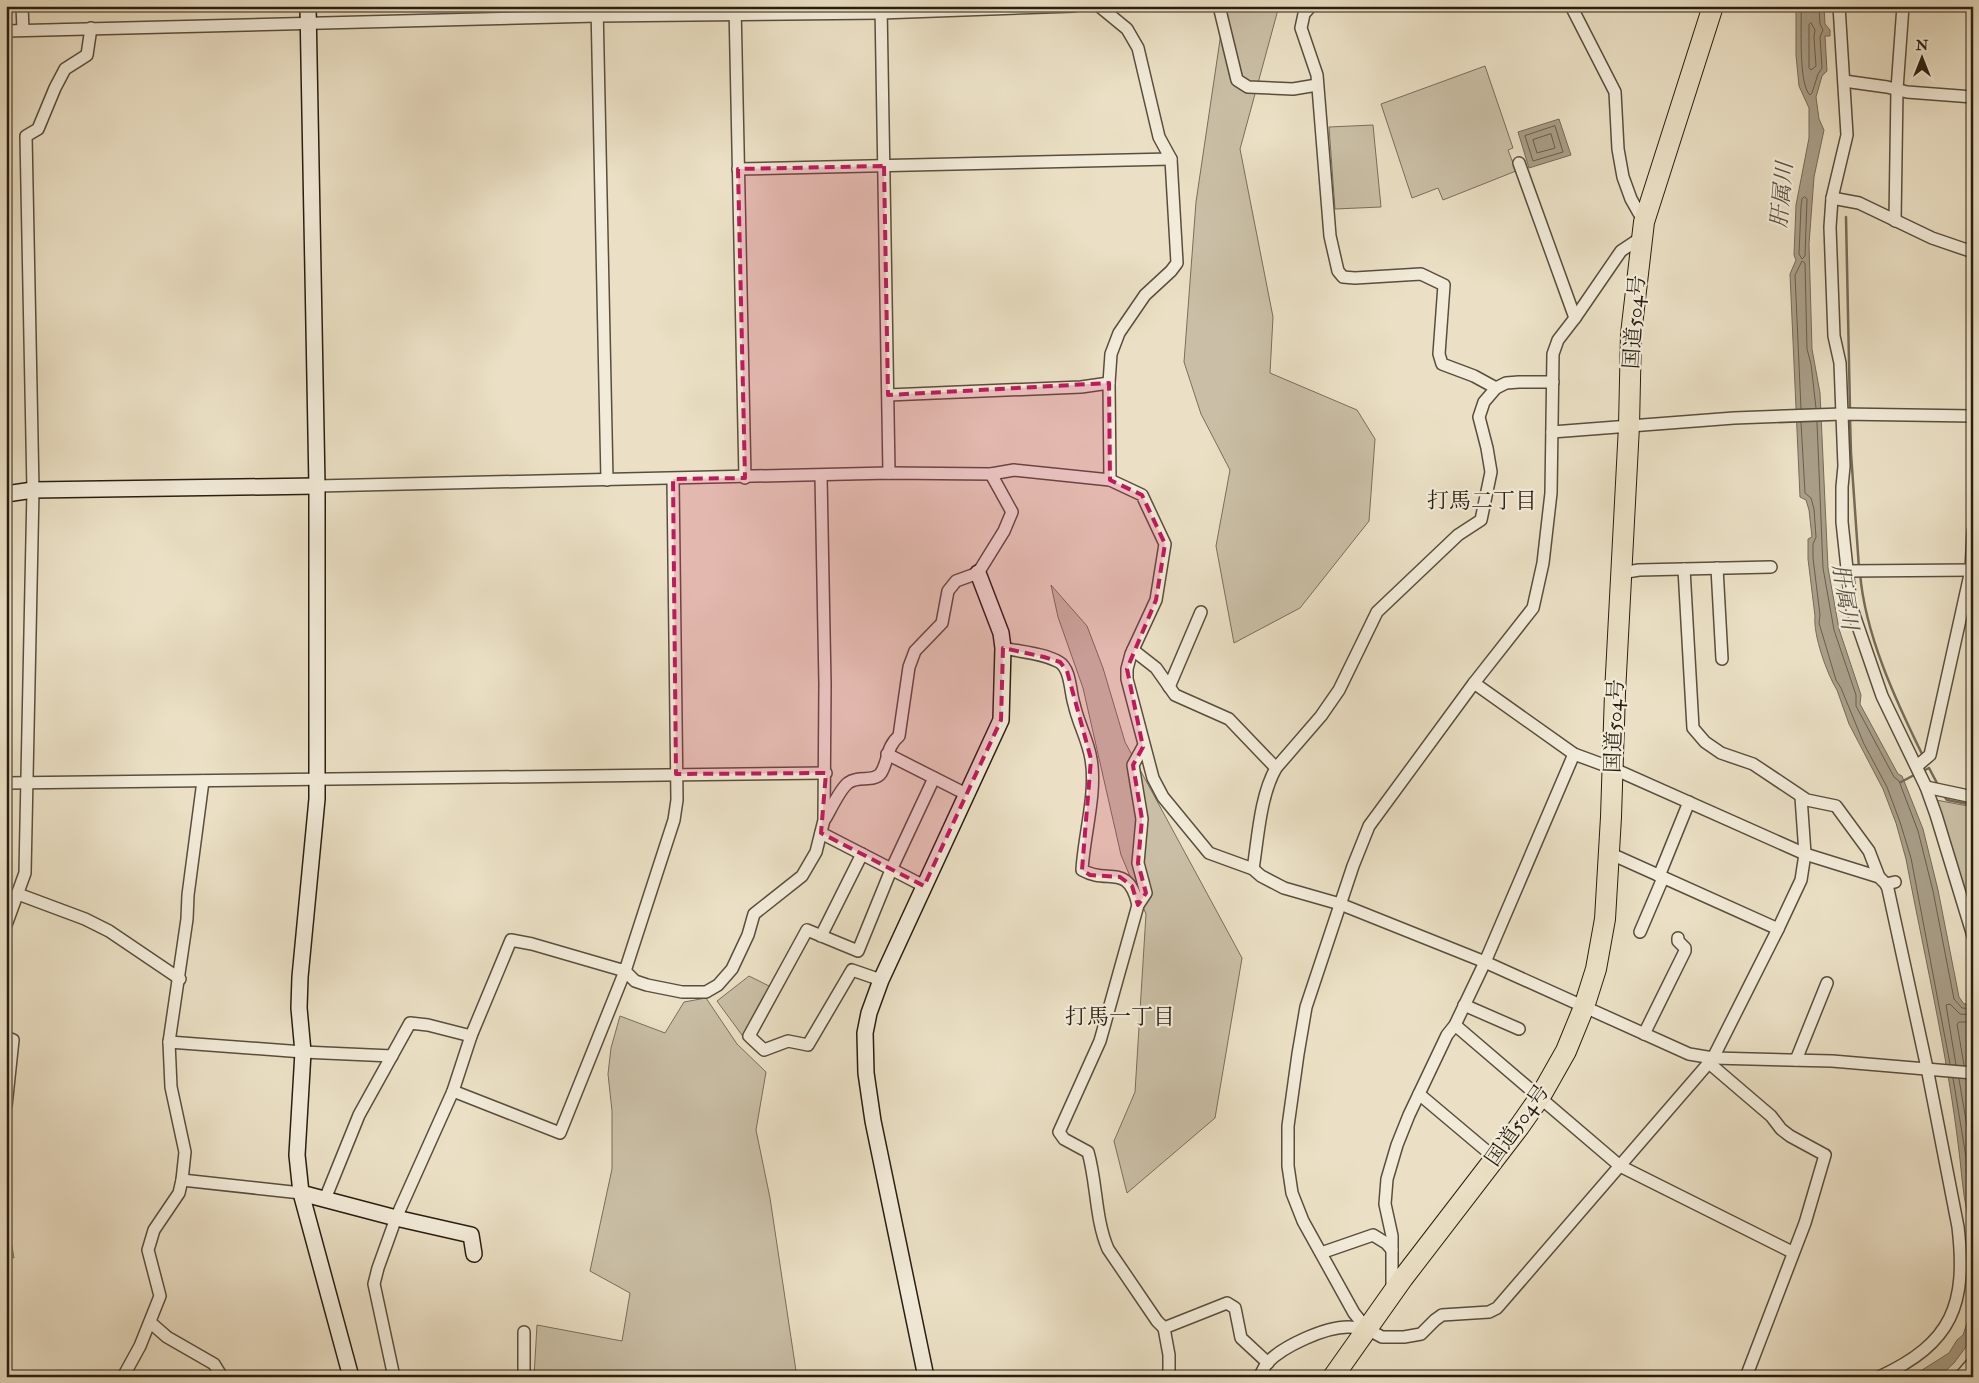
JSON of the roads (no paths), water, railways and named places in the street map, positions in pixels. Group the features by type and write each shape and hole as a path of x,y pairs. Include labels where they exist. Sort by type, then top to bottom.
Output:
{"highway":[{"name":"国道504号","path":"1339,1373 1403,1278 1540,1097 1566,1051 1584,1008 1596,969 1604,919 1609,853 1629,426 1631,334 1643,230 1713,6"}],"street":[{"path":"22,6 23,30"},
{"path":"308,6 317,486 317,799 299,1000 303,1052 297,1155 301,1193 351,1377"},
{"path":"6,31 308,23 597,11 881,10 1074,6"},
{"path":"1099,6 1127,29 1138,48 1159,137 1171,159 1176,263 1171,271 1145,295 1119,333 1111,354 1109,383 1110,480"},
{"path":"1219,6 1237,80 1242,84 1248,87 1293,89 1317,84"},
{"path":"1311,6 1304,14 1301,28 1317,75 1330,236 1338,271 1343,277 1355,278 1421,274 1444,285 1439,354 1442,364 1474,376 1496,388"},
{"path":"1572,6 1615,92 1618,150 1624,177 1643,230 1621,251 1558,340 1553,354 1550,493 1543,563 1532,608 1474,683 1369,826 1353,866 1306,1008 1298,1054 1288,1126 1288,1166 1292,1194 1303,1221 1354,1314 1368,1329 1382,1337 1404,1337 1421,1334 1442,1315 1489,1312 1497,1308 1711,1060 1801,880 1805,854 1801,797"},
{"path":"1839,6 1846,135 1832,198 1830,226 1834,336 1840,363 1837,414 1844,466 1842,522 1851,606 1882,696 1926,787 1973,936"},
{"path":"1895,221 1897,89 1903,6"},
{"path":"735,10 745,478"},
{"path":"881,10 889,473"},
{"path":"597,11 607,480"},
{"path":"6,925 25,873 33,490 26,136 38,129 65,69 87,55 92,28"},
{"path":"1844,81 1907,92 1973,97"},
{"path":"738,169 1171,159"},
{"path":"1519,163 1575,318"},
{"path":"1832,198 1859,203 1932,238 1973,252"},
{"path":"1253,869 1261,817 1271,777 1276,768 1321,716 1339,690 1377,612 1458,535 1481,520 1490,472 1487,448 1478,417 1484,402 1496,388 1506,383 1553,382"},
{"path":"888,395 1081,387 1109,383"},
{"path":"1552,432 1734,418 1837,414 1973,416"},
{"path":"6,494 33,490 745,478 889,473 991,474 1014,470 1110,480 1142,495 1165,544 1156,600 1133,650 1127,669 1127,679 1143,747 1153,778 1163,797 1209,852 1253,869 1261,876 1284,888 1340,904 1485,962 1689,1054 1711,1060 1796,1060 1927,1068 1973,1073"},
{"path":"824,820 849,782 861,778 873,778 880,774 892,742 899,736 910,667 915,651 942,623 948,591 956,581 978,573 1004,531 1012,512 991,474"},
{"path":"394,1377 374,1284 378,1268 396,1218 453,1090 471,1036 511,940 532,944 625,971 634,981 673,991 706,992 718,985 732,969 748,935 754,914 802,876 816,852 824,820 826,773 820,476"},
{"path":"453,1090 560,1133 625,971 674,820 677,800 673,479"},
{"path":"1917,766 1930,755 1972,570 1973,531"},
{"path":"1621,573 1639,570 1772,567"},
{"path":"1717,568 1722,659"},
{"path":"1684,569 1693,728 1705,742 1721,753 1753,764 1801,797 1836,806 1869,851 1886,881 1888,889 1927,1068 1958,1227 1961,1252 1961,1282 1956,1304 1948,1323 1918,1355 1879,1377"},
{"path":"1846,571 1972,570"},
{"path":"926,1377 875,1130 866,1073 865,1032 882,980 1000,720 1003,648 1001,633 978,573"},
{"path":"1169,687 1200,612"},
{"path":"1003,648 1060,662 1067,671 1074,705 1091,759 1090,813 1083,844 1082,870 1090,874 1120,876 1132,886 1138,905"},
{"path":"1133,650 1156,668 1175,695 1229,719 1276,768"},
{"path":"1474,683 1574,754 1612,768 1805,854 1886,881"},
{"path":"1143,747 1134,765 1142,819 1138,863 1146,893 1138,905 1100,1041 1059,1132 1064,1138 1088,1152 1093,1170 1103,1238 1108,1249 1140,1298 1164,1328 1169,1377"},
{"path":"888,754 966,794"},
{"path":"1392,1296 1392,1236 1386,1204 1387,1178 1397,1145 1447,1035 1455,1024 1485,962 1574,754"},
{"path":"6,784 826,773"},
{"path":"882,980 852,970 808,1045 788,1041 764,1050 749,1036 807,930 858,951 891,870 934,778"},
{"path":"123,1377 150,1323 160,1296 148,1250 154,1230 179,1194 182,1180 185,1152 171,1087 169,1042 180,979 203,782"},
{"path":"1926,787 1973,797"},
{"path":"1640,932 1689,802"},
{"path":"821,833 924,886"},
{"path":"1609,853 1778,929"},
{"path":"821,936 862,854"},
{"path":"18,894 84,919 108,931 180,979"},
{"path":"1644,1034 1685,951 1685,948 1678,942 1678,938"},
{"path":"1796,1060 1827,983"},
{"path":"1464,1005 1518,1029"},
{"path":"325,1199 359,1115 410,1023 428,1025 471,1036"},
{"path":"1455,1024 1620,1166 1792,1252"},
{"path":"6,1037 13,1040 6,1106"},
{"path":"169,1042 303,1052 392,1056"},
{"path":"1711,1060 1771,1116 1781,1129 1825,1155 1805,1223 1792,1252 1746,1377"},
{"path":"1419,1094 1495,1158"},
{"path":"182,1180 301,1193 470,1235 474,1254"},
{"path":"1321,1253 1374,1235 1386,1243 1392,1250"},
{"path":"1164,1328 1227,1303 1235,1308 1241,1338 1268,1363"},
{"path":"150,1323 167,1337 214,1364 222,1377"},
{"path":"1259,1377 1268,1363 1286,1349 1329,1330 1347,1327 1368,1329"},
{"path":"524,1332 524,1377"},
{"path":"1960,1377 1973,1362"}],"water":[{"path":"1796,6 1824,6 1825,24 1830,30 1830,36 1825,36 1827,71 1822,76 1816,97 1819,119 1824,130 1814,177 1809,244 1812,349 1820,393 1828,568 1839,629 1861,695 1860,704 1898,774 1902,776 1923,829 1938,890 1959,997 1964,1004 1971,1004 1973,1006 1973,1250 1952,1099 1906,859 1896,823 1883,789 1849,724 1837,690 1825,665 1816,633 1808,559 1808,539 1812,537 1809,510 1806,500 1800,497 1790,274 1796,260 1794,255 1796,205 1809,138 1809,108 1799,86 1796,55"},
{"path":"1559,119 1571,155 1529,168 1518,132"},
{"path":"1973,1289 1973,1337 1971,1340 1954,1363 1939,1377 1911,1377 1949,1353 1957,1340 1963,1335 1971,1311"}],"waterway":[{"path":"1846,217 1850,410"},
{"name":"肝属川","path":"1850,418 1859,568"},
{"name":"肝属川","path":"1860,573 1868,620 1875,644 1902,713 1923,756"},
{"path":"1921,772 1929,768 1938,785"},
{"path":"1901,782 1916,774"},
{"path":"1944,796 1947,800 1973,805"}],"district":[{"name":"打馬二丁目","path":"1482,500"},
{"name":"打馬一丁目","path":"1120,1016"}]}
